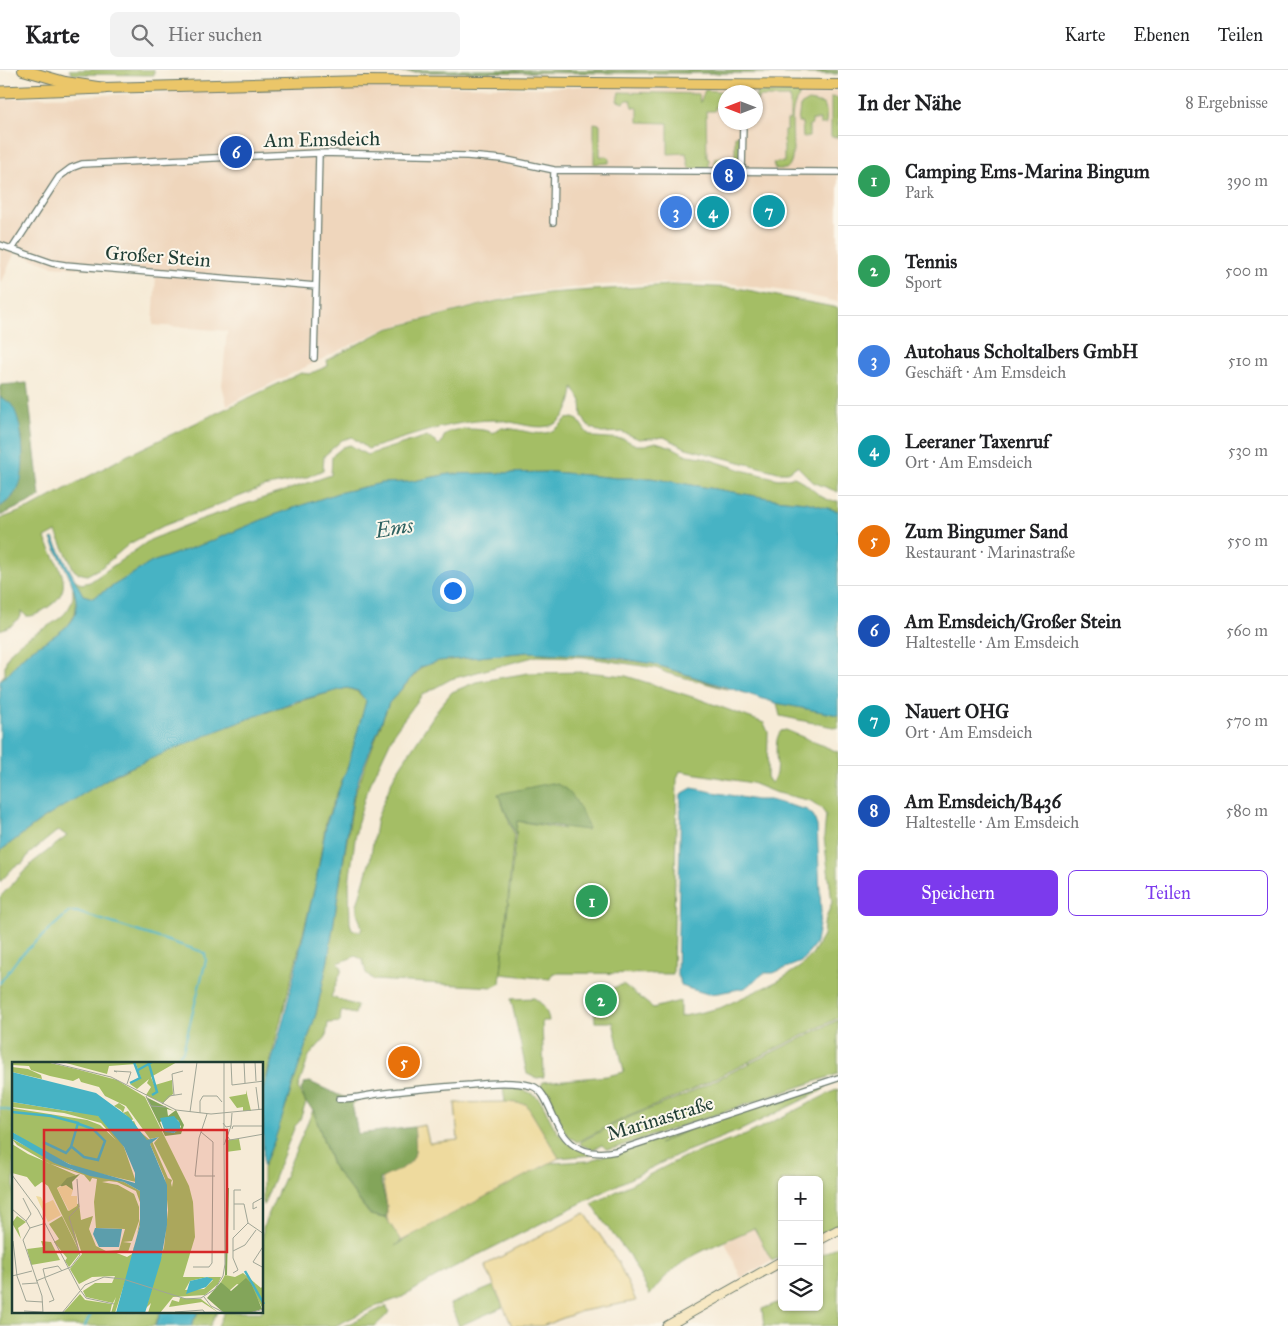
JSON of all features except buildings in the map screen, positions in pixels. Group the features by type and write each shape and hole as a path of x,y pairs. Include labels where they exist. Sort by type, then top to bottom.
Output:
{"highway":[{"path":"0,92 104,88"}],"main road":[{"path":"24,70 65,82 104,88 355,81 718,88"},
{"path":"763,88 838,85"},
{"path":"823,1238 838,1230"},
{"path":"667,1326 778,1263"}],"street":[{"path":"742,172 743,130"},
{"path":"314,358 319,153"},
{"name":"Am Emsdeich","path":"12,249 60,177 71,168 82,164 319,153 467,156 502,159 554,170 838,172"},
{"path":"553,222 554,170"},
{"name":"Großer Stein","path":"0,245 52,263 65,265 316,286"},
{"name":"Marinastraße","path":"339,1099 495,1082 530,1086 540,1091 556,1124 567,1139 581,1148 598,1153 616,1151 838,1078"}],"shaded area":[{"path":"624,84 724,85 718,85 718,130 763,130 763,92 838,90 838,302 793,292 735,284 699,282 597,285 525,293 386,328 227,405 222,385 227,331 153,325 156,274 52,266 15,252 0,286 0,99 251,89 444,86 546,88"},
{"path":"754,1228 772,1261 741,1278 725,1242"}],"green space":[{"path":"69,70 154,70 154,75 72,74"},
{"path":"397,70 838,70 838,74 397,72"},
{"path":"705,90 718,91 718,107 715,107 715,111 706,111 709,169 689,168 686,153 668,154 668,123 638,122 638,108 633,107 631,100 627,100 624,103 617,101 619,92 699,94 700,103"},
{"path":"763,92 799,92 799,97 792,114 793,156 786,169 775,169 773,163 784,162 784,130 787,129 787,120 790,120 790,97 763,97"},
{"path":"831,97 838,98 838,137 831,137"},
{"path":"809,101 823,104 826,112 826,124 820,124 820,120 812,120 812,124 809,125 809,137 803,137 802,123 798,123 800,106"},
{"path":"594,123 600,124 600,156 609,157 609,163 594,164"},
{"path":"740,135 739,156 735,164 724,168 715,168 715,158 735,156 735,136"},
{"path":"671,285 737,288 838,308 838,492 813,482 797,466 788,472 778,472 686,448 664,437 639,439 622,432 601,433 587,425 582,416 581,401 573,387 571,399 564,416 555,424 549,426 535,427 499,420 476,421 429,430 368,449 352,437 342,440 324,456 323,470 305,478 264,487 163,526 129,544 102,567 87,575 74,570 56,532 45,538 62,575 62,592 57,600 40,613 26,616 21,611 21,616 12,625 0,630 0,519 32,507 126,456 301,373 309,374 328,366 327,360 387,329 497,301 548,293"},
{"path":"27,383 40,497 0,516 0,507 13,497 22,465 22,436 10,403 0,397 0,385"},
{"path":"573,418 578,420 587,433 594,437 624,439 636,445 656,442 672,447 687,455 702,457 745,471 779,479 794,477 825,499 838,501 838,511 806,502 774,499 651,478 617,478 553,472 449,474 408,482 382,483 338,493 276,514 209,542 152,562 93,598 83,595 73,578 81,584 90,582 150,540 199,520 331,475 332,456 343,447 350,445 367,455 427,436 439,445 448,432 468,429 493,433 500,428 544,433 558,427 566,419"},
{"path":"73,589 76,602 75,612 71,621 56,635 23,656 7,675 0,680 5,674 7,659 14,648 64,615 71,603"},
{"path":"528,652 585,655 654,664 727,689 667,673 656,668 583,657 537,656 451,679 422,695 395,731 366,793 357,825 349,883 350,923 352,929 360,932 362,928 357,905 370,861 377,818 394,776 440,706 452,692 476,682 528,673 586,672 626,676 699,699 764,723 768,732 767,777 771,783 776,772 776,743 781,731 786,730 838,752 838,1018 683,1094 627,1117 577,1142 565,1132 551,1111 540,1088 543,1082 607,1076 624,1072 613,1022 595,1022 594,991 608,990 623,984 653,1008 680,1001 680,1017 720,1008 778,981 800,967 811,956 823,936 824,924 832,902 824,837 826,815 821,808 811,801 774,792 752,783 680,771 677,778 673,974 553,973 550,979 501,974 500,983 493,987 374,980 366,973 363,960 356,956 338,963 342,968 331,997 357,1006 355,1014 341,1011 340,1022 328,1023 326,1037 309,1056 298,1088 306,1103 264,1204 264,1166 275,1139 316,1014 328,960 354,796 389,703 422,667 438,661","holes":["505,793 564,829 517,821 501,973 514,834 498,794"]},
{"path":"347,688 358,692 366,701 348,766 326,821 316,882 264,1086 264,1062 12,1062 12,1314 160,1314 154,1326 0,1326 0,897 32,863 67,836 60,831 56,832 29,854 23,863 15,866 0,882 0,851 72,800 117,774 230,725"},
{"path":"777,703 838,715 838,728 780,716"},
{"path":"551,783 565,789 575,799 588,827 587,830 517,821 516,835 498,794"},
{"path":"534,998 544,1008 549,1021 542,1021 544,1077 537,1078 527,1074 511,999"},
{"path":"838,1020 838,1074 612,1149 606,1149 602,1145 593,1149 581,1145 580,1142 627,1118 683,1096"},
{"path":"310,1082 343,1097 355,1100 356,1102 352,1104 358,1134 414,1127 415,1149 411,1162 400,1170 380,1179 387,1206 386,1218 371,1215 333,1167 313,1110 306,1103 301,1090 304,1083"},
{"path":"824,1085 826,1087 741,1130 677,1155 452,1268 402,1297 372,1308 335,1326 218,1326 223,1314 264,1314 264,1225 313,1110 332,1166 370,1215 387,1219 401,1241 395,1246 425,1227 549,1163 588,1161 689,1128 659,1144 692,1128"},
{"path":"503,1088 531,1093 539,1099 552,1123 567,1142 591,1155 559,1158 526,1104 505,1102"},
{"path":"838,1089 838,1224 823,1233 823,1176 778,1176 778,1258 772,1261 754,1228 684,1261 661,1281 650,1295 629,1255 592,1204 684,1157 746,1135"},
{"path":"838,1246 838,1326 764,1326 762,1309 778,1303 778,1311 823,1311 823,1254"},
{"path":"494,1286 503,1307 459,1326 450,1304"},
{"path":"386,1306 390,1312 375,1326 344,1326"},
{"path":"197,1314 216,1314 210,1326 191,1326"}],"sand":[{"path":"505,1102 526,1104 559,1158 401,1241 387,1219 387,1206 382,1178 401,1169 411,1161 415,1148 414,1127 425,1125 429,1143 458,1140 455,1103"},
{"path":"585,1213 618,1262 636,1301 582,1311 542,1326 512,1326 485,1265"}],"water":[{"path":"0,397 10,403 18,418 23,462 21,480 16,492 0,507"},
{"name":"Ems","path":"553,472 617,478 651,478 774,499 806,502 838,511 838,715 776,703 654,664 614,657 528,652 439,661 421,667 389,703 353,796 328,960 316,1014 275,1139 264,1165 264,1088 283,1021 316,882 327,821 348,766 366,701 358,691 347,688 293,702 219,730 115,774 40,821 0,851 0,680 27,653 66,627 75,614 75,592 51,539 53,538 83,595 93,598 152,562 209,542 276,514 338,493 382,483 408,482 449,474"},
{"path":"692,788 756,800 770,800 807,810 813,815 817,826 821,913 816,943 801,962 773,973 764,973 745,988 708,994 682,986 677,975 681,794"},
{"path":"160,1314 197,1314 191,1326 155,1326"}],"waterway":[{"path":"0,983 19,957 69,912 77,912 200,951 205,954 206,960 183,1051 178,1057 168,1062"},
{"path":"0,1108 12,1111"},
{"path":"85,1326 91,1314"}],"place":[{"name":"Am Emsdeich/Großer Stein","path":"236,152"},
{"name":"Am Emsdeich/B436","path":"729,175"},
{"name":"Nauert OHG","path":"769,211"},
{"name":"Autohaus Scholtalbers GmbH","path":"676,212"},
{"name":"Leeraner Taxenruf","path":"713,212"},
{"name":"Camping Ems-Marina Bingum","path":"592,901"},
{"name":"Tennis","path":"601,1000"},
{"name":"Zum Bingumer Sand","path":"404,1062"}]}
